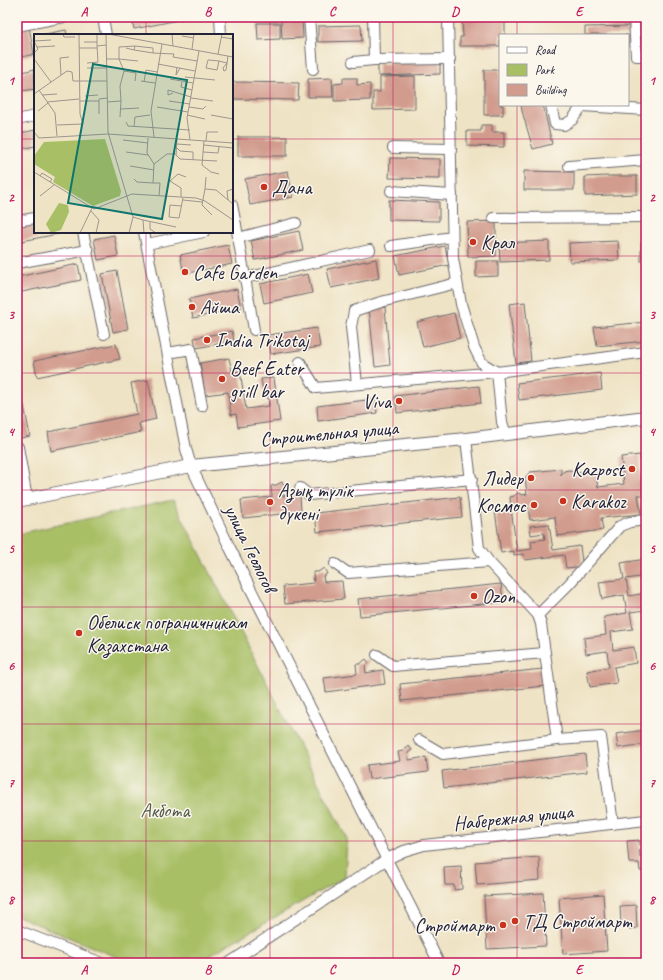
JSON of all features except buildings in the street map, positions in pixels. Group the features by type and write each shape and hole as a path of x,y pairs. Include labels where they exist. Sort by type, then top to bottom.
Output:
{"main road":[{"name":"Строительная улица","path":"22,500 191,466 466,439 646,417"}],"street":[{"path":"17,26 64,17"},
{"path":"103,17 106,34"},
{"path":"220,17 221,34"},
{"path":"309,17 314,69"},
{"path":"373,17 374,60"},
{"path":"448,17 453,258 461,304 474,347 482,363 497,372"},
{"path":"634,17 636,56 646,56"},
{"path":"353,62 374,60 450,60"},
{"path":"551,106 555,124 564,125 572,120 581,106 646,110"},
{"path":"17,120 34,116"},
{"path":"393,148 451,149"},
{"path":"569,166 646,160"},
{"path":"391,191 452,195"},
{"path":"233,216 254,330"},
{"path":"493,218 646,217"},
{"path":"17,221 34,218"},
{"path":"238,238 296,223"},
{"path":"83,233 88,250 104,334"},
{"name":"улица Геологов","path":"144,233 186,449 191,466 230,548 439,963"},
{"path":"147,244 199,233"},
{"path":"390,246 452,237"},
{"path":"17,263 88,250"},
{"path":"245,278 370,250"},
{"path":"357,384 351,327 354,311 381,302 457,283"},
{"path":"168,353 190,350 202,406"},
{"path":"300,362 316,388 497,372 646,352"},
{"path":"497,372 502,422 506,434"},
{"path":"466,439 480,548 490,562 538,615 541,624 557,740"},
{"path":"18,447 22,500"},
{"path":"300,488 310,494 472,479"},
{"path":"538,615 569,584 620,526 630,522 646,520"},
{"path":"335,564 348,573 490,562"},
{"path":"377,655 393,666 545,653"},
{"path":"419,740 443,754 557,740 601,737 613,824"},
{"name":"Набережная улица","path":"229,963 387,859 404,851 424,845 646,820"},
{"path":"17,930 102,963"}],"green space":[{"name":"Акбота","path":"173,500 347,839 345,877 196,963 131,963 17,916 17,534"}],"place":[{"name":"Дана","path":"264,187"},
{"name":"Крал","path":"473,242"},
{"name":"Cafe Garden","path":"185,272"},
{"name":"Айша","path":"192,307"},
{"name":"India Trikotaj","path":"207,340"},
{"name":"Beef Eater grill bar","path":"222,379"},
{"name":"Viva","path":"399,401"},
{"name":"Kazpost","path":"632,469"},
{"name":"Лидер","path":"531,478"},
{"name":"Кarakoz","path":"563,501"},
{"name":"Азық түлік дүкені","path":"270,502"},
{"name":"Космос","path":"534,505"},
{"name":"Ozon","path":"474,596"},
{"name":"Обелиск пограничникам Казахстана","path":"79,633"},
{"name":"ТД Строймарт","path":"515,921"},
{"name":"Строймарт","path":"503,925"}]}
